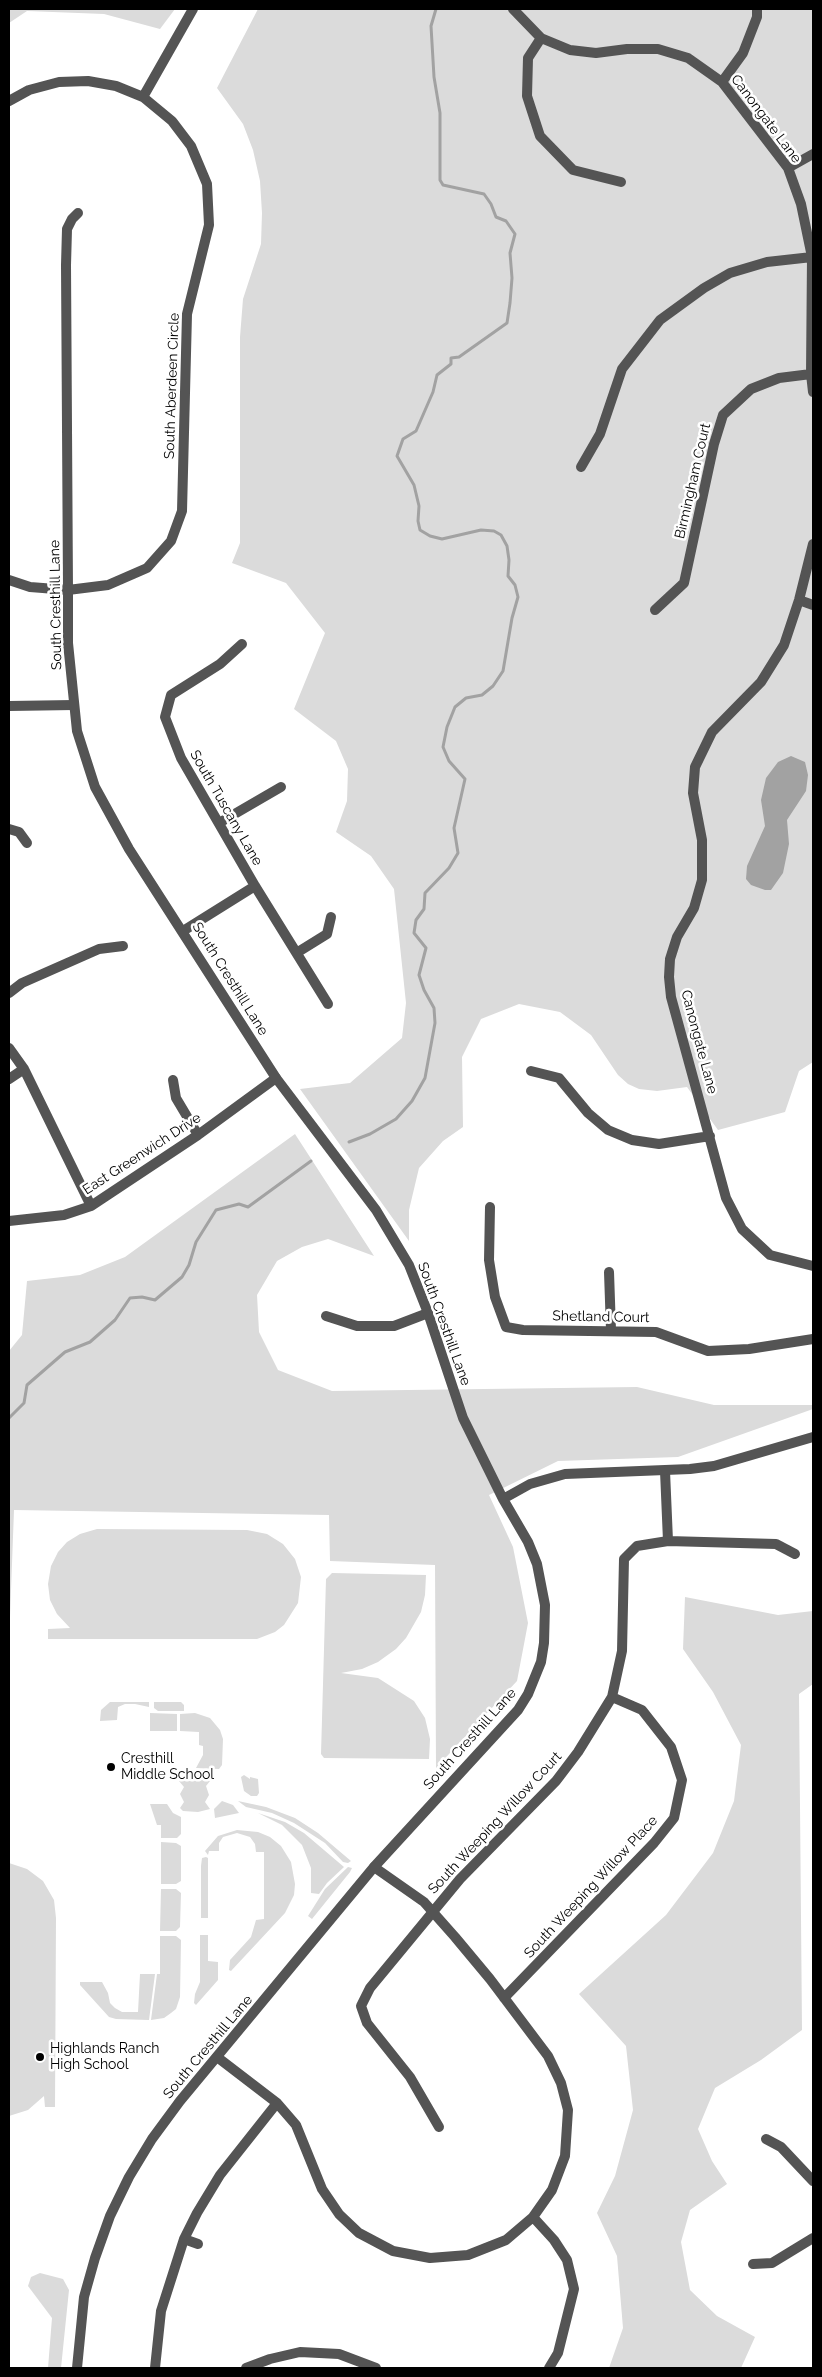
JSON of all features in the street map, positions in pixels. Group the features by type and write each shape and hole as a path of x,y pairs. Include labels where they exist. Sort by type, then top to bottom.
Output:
{"street":[{"path":"143,97 193,9"},
{"path":"513,9 541,38 528,58 527,96 540,136 573,170 621,182"},
{"path":"722,82 743,53 757,17 757,9"},
{"name":"Canongate Lane","path":"541,38 570,50 596,53 627,49 658,49 688,58 722,82 788,168 802,204 812,257 813,318 811,374 813,392"},
{"name":"South Aberdeen Circle","path":"9,101 29,90 58,82 88,81 116,86 143,97 172,120 191,146 208,184 209,225 187,314 182,511 171,541 148,568 108,585 68,590 30,587 9,580"},
{"path":"788,168 813,154"},
{"name":"South Cresthill Lane","path":"78,213 72,219 67,229 66,265 68,643 77,731 82,750 101,801 129,849 276,1078 388,1229 409,1264 428,1313 463,1418 503,1499 528,1542 542,1585 545,1605 544,1643 536,1678 518,1710 374,1867 180,2101 152,2139 129,2177 110,2216 84,2297 78,2368"},
{"path":"581,467 600,434 622,369 660,320 704,288 730,273 767,262 812,257"},
{"name":"Birmingham Court","path":"655,610 684,583 714,444 723,415 751,389 780,378 811,374"},
{"name":"Canongate Lane","path":"813,544 799,600 784,646 761,682 712,732 695,767 693,793 702,840 702,880 694,908 677,937 670,960 669,977 670,997 726,1198 742,1229 770,1255 813,1266"},
{"path":"799,600 813,605"},
{"name":"South Tuscany Lane","path":"242,644 220,664 171,695 165,717 181,758 255,886 298,952 328,1004"},
{"path":"9,706 74,705"},
{"path":"219,823 281,787"},
{"path":"9,829 20,832 27,843"},
{"path":"183,931 255,886"},
{"path":"298,952 327,934 331,917"},
{"path":"9,992 22,983 99,949 123,946"},
{"path":"9,1048 24,1069 91,1206"},
{"path":"9,1079 24,1069"},
{"path":"531,1071 559,1078 588,1113 608,1130 632,1140 659,1144 710,1136"},
{"name":"East Greenwich Drive","path":"9,1221 64,1215 91,1206 198,1135 276,1078"},
{"path":"173,1080 176,1098 198,1135"},
{"name":"Shetland Court","path":"490,1207 489,1260 495,1297 506,1327 523,1330 656,1332 708,1351 749,1349 813,1339"},
{"path":"609,1272 611,1330"},
{"path":"326,1316 357,1326 394,1326 428,1313"},
{"path":"503,1499 530,1484 565,1474 714,1466 813,1437"},
{"path":"665,1470 668,1541"},
{"name":"South Weeping Willow Court","path":"439,2127 410,2077 367,2023 361,2006 370,1988 460,1879 556,1781 578,1752 612,1697 622,1651 624,1559 637,1546 668,1541 776,1544 795,1554"},
{"name":"South Weeping Willow Place","path":"504,1998 654,1843 674,1818 682,1780 671,1747 642,1710 612,1697"},
{"path":"217,2056 277,2103 296,2125 322,2190 339,2214 359,2233 393,2251 430,2258 468,2255 506,2240 533,2217 552,2190 565,2156 568,2110 561,2083 548,2056 455,1937 424,1902 374,1867"},
{"path":"154,2368 161,2311 184,2239 220,2175 277,2103"},
{"path":"766,2139 781,2147 813,2180"},
{"path":"533,2217 554,2240 567,2260 574,2289 558,2353 549,2368"},
{"path":"752,2264 772,2263 813,2238"},
{"path":"184,2239 198,2244"},
{"path":"246,2368 285,2354 319,2352 339,2354 376,2368"}],"shaded area":[{"path":"9,9 175,9 160,29 104,14 27,11 9,23"},
{"path":"258,9 813,9 813,1062 799,1071 785,1112 718,1130 687,1087 657,1091 639,1089 628,1084 618,1075 591,1035 560,1012 519,1004 481,1019 462,1057 463,1127 443,1141 419,1168 409,1210 409,1241 300,1089 350,1083 402,1038 406,1003 394,889 371,856 336,832 347,801 348,769 336,741 294,709 325,633 286,583 232,563 240,543 240,337 243,299 261,244 262,213 260,181 253,150 243,124 217,88"},
{"path":"791,756 805,762 808,775 806,791 787,820 789,844 783,873 771,890 765,890 751,885 746,879 747,866 765,826 761,800 766,778 778,762"},
{"path":"295,1134 374,1256 328,1239 302,1247 277,1261 257,1295 259,1332 278,1370 332,1391 637,1387 714,1405 813,1405 813,1409 678,1457 558,1461 489,1495 513,1547 528,1623 517,1681 436,1768 435,1565 330,1561 329,1515 14,1510 9,1644 9,1351 22,1335 27,1281 80,1275 125,1257"},
{"path":"97,1529 247,1530 267,1534 283,1544 295,1559 301,1577 298,1603 284,1625 275,1632 257,1639 48,1639 48,1629 70,1628 57,1614 50,1600 48,1584 51,1566 58,1552 67,1542 80,1534"},
{"path":"332,1573 426,1575 425,1595 421,1612 406,1638 396,1649 378,1662 362,1669 341,1673 378,1678 414,1701 425,1718 430,1739 429,1759 324,1758 321,1754 326,1579"},
{"path":"685,1597 778,1615 813,1611 813,1684 799,1694 802,2030 761,2060 715,2088 698,2129 712,2161 727,2184 690,2210 681,2242 690,2290 717,2316 755,2337 741,2368 609,2368 623,2328 617,2256 597,2213 615,2176 633,2110 626,2046 579,1994 666,1915 713,1853 734,1801 741,1745 713,1692 683,1649"},
{"path":"110,1702 149,1702 149,1707 125,1704 118,1707 117,1720 100,1721 101,1710"},
{"path":"154,1702 181,1702 184,1705 184,1711 158,1711 154,1708"},
{"path":"150,1713 177,1714 177,1731 150,1731"},
{"path":"195,1713 210,1718 220,1730 223,1739 222,1765 219,1769 196,1768 203,1755 203,1746 199,1745 199,1732 180,1731 180,1714"},
{"path":"244,1775 250,1779 250,1777 258,1779 259,1793 257,1796 251,1796 244,1791 241,1777"},
{"path":"197,1777 210,1781 206,1786 209,1795 205,1802 210,1809 198,1812 183,1811 180,1808 184,1802 180,1794 184,1787 179,1781"},
{"path":"222,1801 233,1805 239,1813 215,1818 214,1809"},
{"path":"238,1801 266,1807 295,1818 318,1833 351,1861 348,1863 343,1862 325,1843 294,1823 272,1813 246,1807"},
{"path":"150,1804 167,1804 173,1813 181,1817 181,1834 177,1838 161,1838 161,1825 157,1825"},
{"path":"258,1813 285,1822 304,1833 344,1867 327,1883 319,1894 311,1893 311,1868 302,1845 282,1825"},
{"path":"237,1830 258,1832 270,1837 281,1846 291,1862 295,1884 294,1895 285,1913 231,1971 229,1970 230,1960 251,1937 256,1920 264,1919 264,1852 256,1852 255,1844 250,1837 237,1833 223,1837 219,1843 219,1851 209,1851 208,1855 205,1851 218,1836"},
{"path":"161,1842 176,1843 181,1846 181,1881 176,1884 161,1884"},
{"path":"202,1858 208,1858 208,1918 201,1918 201,1866"},
{"path":"9,1863 27,1869 43,1881 54,1900 56,1918 55,2107 45,2107 44,2096 28,2110 9,2116"},
{"path":"348,1867 352,1868 350,1872 312,1919 308,1916 325,1889"},
{"path":"161,1889 176,1889 181,1893 180,1927 176,1931 160,1931"},
{"path":"200,1935 208,1935 208,1961 218,1962 218,1980 196,2005 194,2003 195,1994 200,1982"},
{"path":"160,1936 176,1936 181,1940 180,1997 176,2009 171,2013 164,2018 151,2020 157,1974 160,1974"},
{"path":"140,1974 155,1974 149,2020 109,2017 80,1985 80,1982 102,1982 108,1993 110,2003 115,2008 122,2012 138,2012"},
{"path":"40,2273 63,2279 69,2290 61,2368 48,2368 52,2318 28,2286 31,2277"}],"waterway":[{"path":"349,1142 370,1134 396,1119 412,1101 425,1078 435,1023 434,1008 424,990 419,975 426,948 414,933 416,920 424,909 425,893 449,868 458,853 454,828 465,779 449,761 443,747 447,727 455,707 466,698 482,695 493,686 503,671 512,618 518,597 515,585 508,576 509,560 507,546 501,535 494,531 481,530 442,539 430,536 420,530 418,521 419,506 414,485 397,456 403,439 416,431 433,392 437,375 451,364 451,358 459,357 507,323 510,303 512,278 510,253 515,234 506,221 496,217 491,204 484,194 443,185 440,180 440,113 434,77 431,26 436,9"},
{"path":"9,1418 24,1403 27,1385 65,1352 90,1342 115,1320 130,1298 142,1297 155,1300 182,1277 189,1265 196,1242 216,1210 239,1204 248,1207 311,1161"}],"place":[{"name":"Cresthill Middle School","path":"111,1767"},
{"name":"Highlands Ranch High School","path":"40,2057"}]}
